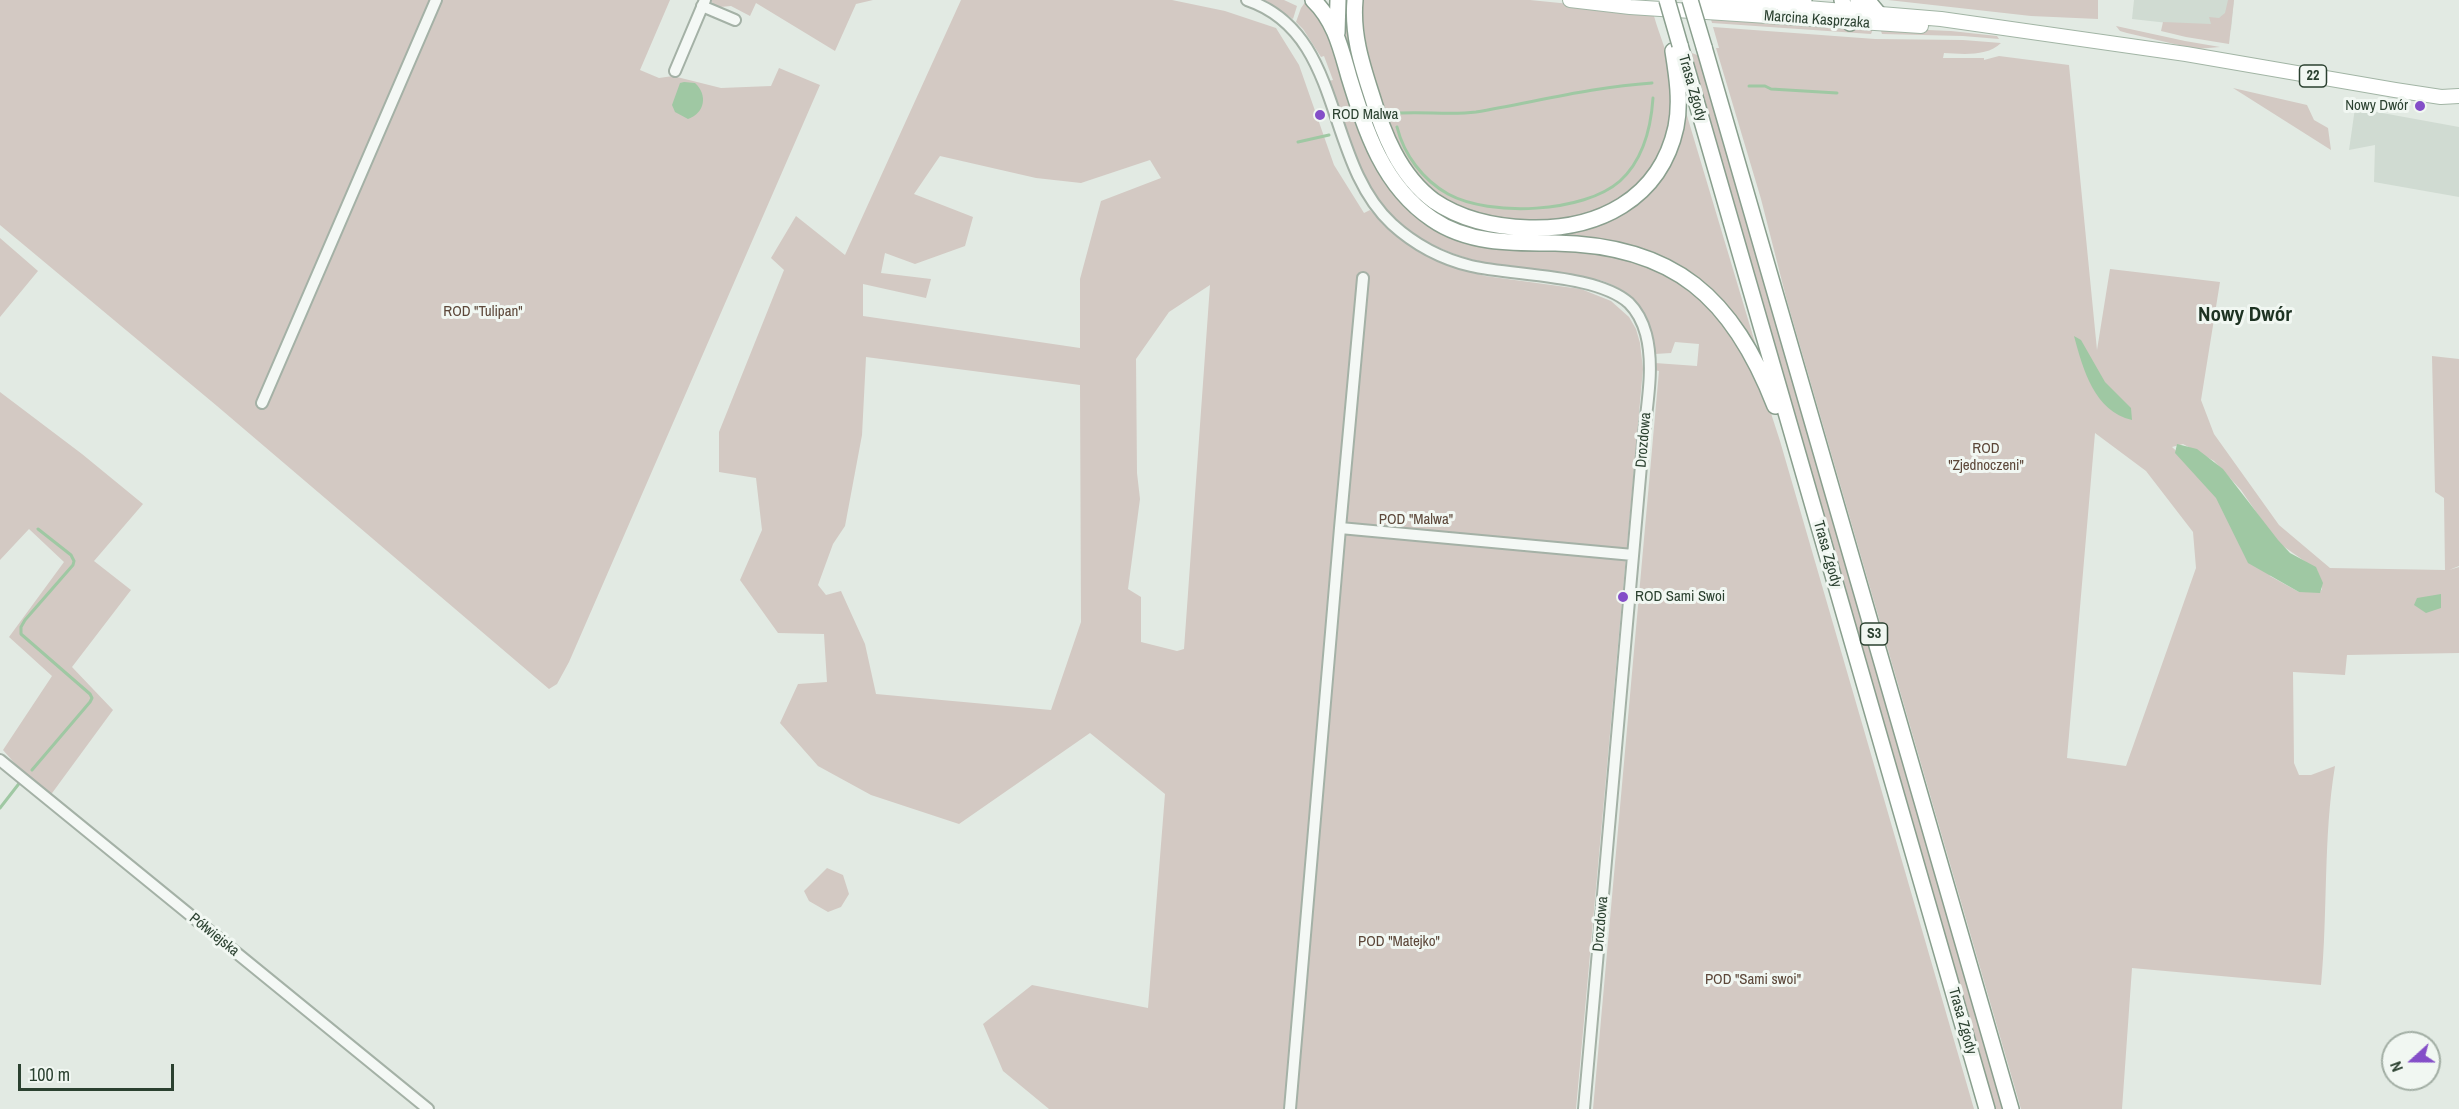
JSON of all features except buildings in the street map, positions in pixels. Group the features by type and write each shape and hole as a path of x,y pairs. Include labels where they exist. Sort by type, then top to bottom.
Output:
{"highway":[{"path":"1313,0 1325,14 1337,36 1364,123 1378,159 1400,190 1433,220 1454,232 1485,240 1564,243 1638,255 1689,279 1715,302 1735,326 1761,370 1810,495"},
{"path":"1337,36 1338,0"},
{"path":"1355,0 1355,27 1361,62 1376,111 1400,164 1416,184 1434,200 1455,213 1477,221 1506,227 1557,228 1580,225 1608,214 1636,196 1653,177 1667,153 1676,127 1678,101 1676,45 1666,0"},
{"name":"Trasa Zgody","path":"1690,0 2011,1109"},
{"path":"1754,4 1804,0"},
{"path":"1853,8 1878,14"},
{"name":"Trasa Zgody","path":"1676,45 1810,495 1987,1109"}],"main road":[{"name":"Marcina Kasprzaka","path":"1570,0 1630,8 1853,8"},
{"name":"Marcina Kasprzaka","path":"1704,0 1853,8 1923,26 2136,54 2186,54"},
{"name":"Marcina Kasprzaka","path":"1878,14 1941,20 2186,54"},
{"name":"22","path":"2186,54 2441,97 2459,103"},
{"name":"22","path":"2441,97 2459,96"}],"street":[{"path":"262,404 436,0"},
{"name":"Drozdowa","path":"1247,0 1268,9 1286,21 1308,46 1357,176 1379,210 1406,236 1439,255 1470,266 1598,287 1622,298 1637,314 1646,336 1649,374 1584,1109"},
{"path":"675,71 704,3 735,20"},
{"path":"1290,1109 1363,278"},
{"path":"1340,528 1633,555"},
{"name":"Półwiejska","path":"0,760 428,1109"}],"shaded area":[{"path":"2134,0 2234,0 2231,30 2132,19"},
{"path":"680,83 695,83 703,98 698,113 688,119 675,112 672,105"},
{"path":"2355,108 2459,127 2459,197 2374,182 2375,145 2349,150"},
{"path":"2074,336 2081,340 2105,382 2131,408 2132,420 2108,408 2099,398 2086,375"},
{"path":"2177,444 2197,449 2223,469 2290,553 2316,567 2323,583 2320,593 2299,592 2248,563 2216,498 2175,453"},
{"path":"2441,594 2441,608 2426,613 2414,605 2417,598"}],"green space":[{"name":"ROD \"Tulipan\"","path":"0,0 670,0 640,70 659,78 673,76 721,88 771,86 779,68 820,85 569,662 557,684 549,689 217,406 0,225"},
{"path":"711,0 873,0 856,4 835,51 756,3 750,16 731,6 720,7 713,4"},
{"path":"961,0 1172,0 1225,11 1276,28 1299,65 1334,165 1364,213 1370,210 1387,228 1420,253 1485,276 1581,289 1611,301 1629,317 1640,343 1643,369 1576,1109 1049,1109 1003,1071 983,1024 1032,985 1148,1008 1165,794 1090,733 959,824 871,795 818,766 780,723 798,684 827,682 824,634 778,633 740,580 762,530 756,478 719,472 719,432 784,270 771,258 796,216 845,255","holes":["940,156 1036,178 1081,183 1150,160 1161,178 1101,201 1080,279 1080,348 863,316 863,284 926,298 931,279 881,273 885,253 915,264 965,246 973,217 914,194","1210,285 1184,649 1177,651 1141,642 1141,597 1128,589 1140,499 1137,473 1136,359 1169,312","866,357 1080,385 1081,622 1051,710 876,694 865,644 841,591 826,595 818,585 833,544 845,526 862,435"]},
{"path":"1265,0 1284,0 1297,6 1293,19"},
{"path":"1363,0 1530,0 1610,8 1654,16 1671,77 1669,119 1656,158 1645,176 1615,205 1595,215 1579,219 1528,221 1499,218 1472,213 1446,202 1423,185 1409,168 1387,125 1378,100 1367,49 1361,3"},
{"path":"1888,0 2098,0 2098,19 2031,16"},
{"path":"2228,0 2234,0 2229,44 2161,31 2163,22 2211,24 2209,17 2219,18 2225,13"},
{"name":"POD \"Sami swoi\"","path":"1306,1 1324,22 1358,121 1429,225 1634,259 1687,286 1735,335 1767,401 1780,441 1974,1109 1593,1109 1659,371 1654,370 1655,363 1697,366 1699,344 1675,342 1671,353 1655,354 1650,328 1641,307 1613,285 1600,280 1504,267 1473,260 1443,250 1416,235 1391,215 1370,189 1356,164 1341,123 1329,81 1333,80 1324,56 1321,57 1296,22"},
{"path":"1343,8 1348,8 1407,182 1511,232 1630,207 1685,109 1756,346 1725,303 1685,269 1670,260 1653,253 1609,243 1482,231 1436,214 1416,199 1397,179 1377,144 1348,49"},
{"path":"1710,16 1873,29 1871,34 1712,23"},
{"path":"2116,26 2220,47 2196,49 2120,31"},
{"name":"ROD \"Zjednoczeni\"","path":"1713,27 1875,39 2001,43 1989,51 1966,54 1944,53 1943,58 1984,58 1984,60 1999,56 2069,65 2097,350 2110,269 2220,282 2201,400 2214,434 2279,525 2330,568 2445,570 2444,498 2435,492 2432,356 2459,359 2459,566 2449,570 2459,567 2459,653 2347,655 2345,675 2293,672 2294,763 2299,775 2311,775 2335,766 2327,848 2321,985 2132,968 2122,1109 2021,1109 1787,301 1761,199 1716,48 1719,48","holes":["2095,433 2146,471 2193,532 2196,568 2126,766 2067,758","2183,444 2214,461 2241,490 2276,541 2317,570 2322,589 2320,592 2299,592 2270,576 2258,526 2172,447"]},
{"path":"1880,28 1951,31 1997,36 1999,39 1882,34"},
{"path":"1689,46 1692,53 1697,55 1697,47 2004,1109 1994,1109"},
{"path":"2233,88 2307,105 2314,120 2328,128 2331,150"},
{"path":"0,238 38,271 0,317"},
{"path":"0,392 143,504 94,561 131,590 72,667 113,710 47,800 3,750 52,676 9,637 64,562 29,529 0,560"},
{"path":"827,868 843,875 849,894 841,907 828,912 809,901 804,891"}],"waterway":[{"path":"1389,114 1476,112 1586,91 1652,83"},
{"path":"1749,86 1837,93"},
{"path":"1397,127 1404,147 1416,166 1430,182 1448,194 1488,206 1536,208 1584,200 1604,192 1620,181 1635,163 1644,143 1653,98"},
{"path":"1298,142 1329,135"},
{"path":"32,770 92,698 21,634 21,627 25,620 74,561 71,555 38,529"},
{"path":"0,808 21,781"}],"place":[{"name":"Nowy Dwór","path":"2420,106"},
{"name":"ROD Malwa","path":"1320,115"},
{"name":"ROD Sami Swoi","path":"1623,597"}],"district":[{"name":"Nowy Dwór","path":"2245,315"}],"park label":[{"name":"POD \"Malwa\"","path":"1416,520"},
{"name":"POD \"Matejko\"","path":"1399,942"}]}
